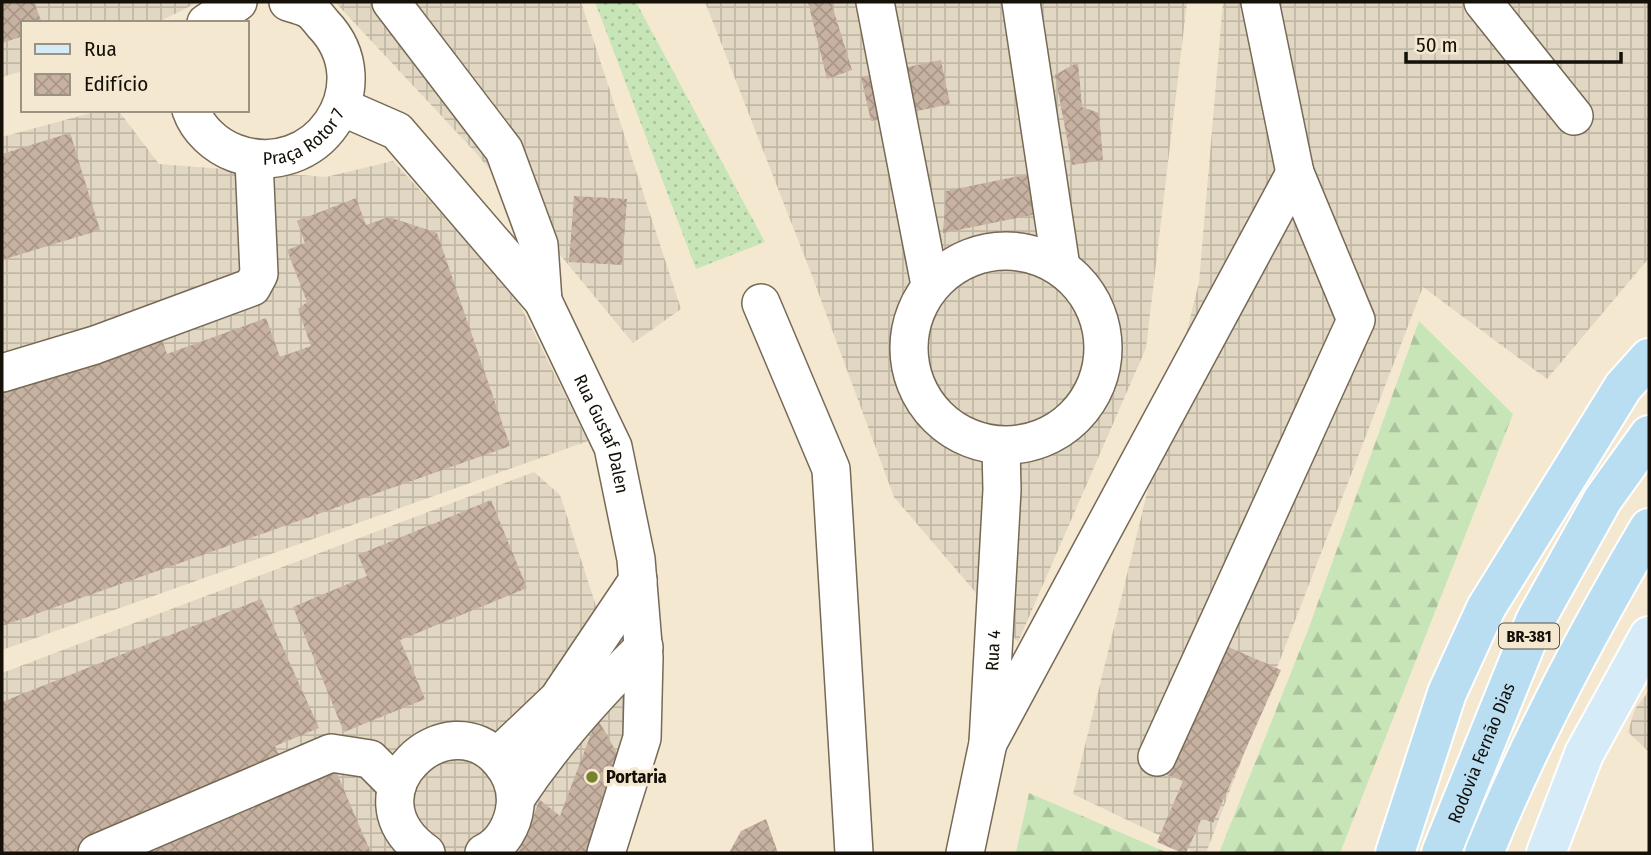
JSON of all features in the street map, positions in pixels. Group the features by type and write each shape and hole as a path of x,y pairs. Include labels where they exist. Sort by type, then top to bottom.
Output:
{"highway":[{"path":"1395,853 1447,693 1486,608 1623,387 1649,358"},
{"name":"Rodovia Fernão Dias","path":"1441,853 1535,621 1602,499 1649,435"},
{"name":"BR-381","path":"1484,853 1569,668 1649,528"}],"main road":[{"path":"1546,853 1584,754 1649,636"}],"street":[{"path":"209,21 238,2"},
{"name":"Praça Rotor 7","path":"192,112 194,120 219,147 254,160 290,156 322,138 342,107 347,71 336,37 310,10 288,2"},
{"path":"391,2 504,150 539,245 543,301"},
{"path":"876,2 930,285"},
{"path":"1021,2 1061,267"},
{"path":"1157,757 1356,320 1295,173 1260,2"},
{"path":"1483,2 1574,116"},
{"name":"Rua Gustaf Dalen","path":"342,107 397,131 543,301 613,447 636,559 643,647 642,738 606,853"},
{"path":"2,373 95,345 252,287 259,274 254,160"},
{"path":"988,744 1295,173"},
{"path":"992,251 1028,252 1061,267 1087,292 1101,325 1103,360 1092,395 1069,423 1037,440 1001,446 966,437 936,417 916,387 908,352 912,317 930,285 958,262 992,251"},
{"path":"761,303 831,469 853,853"},
{"name":"Rua 4","path":"965,853 988,744 1002,490 1001,446"},
{"path":"497,757 558,699 638,580"},
{"path":"516,798 536,768 594,696 643,647"},
{"path":"426,853 412,844 400,827 395,807 397,786 406,767 420,752 438,743 459,741 480,746 497,757 507,769 513,783 516,798 514,818 504,837 484,853"},
{"path":"97,853 331,753 370,759 397,786"}],"shaded area":[{"path":"2,2 199,2 160,21 21,21 21,72 2,77"},
{"path":"335,2 581,2 681,309 633,343 476,153"},
{"path":"705,2 1187,2 1146,348 1018,642 894,497 811,273"},
{"path":"1223,2 1649,2 1649,258 1547,379 1423,287 1206,853 1196,853 1073,794 1199,282"},
{"path":"95,112 120,112 159,164 326,177 393,161 513,291 588,441 2,650 2,137"},
{"path":"534,472 560,495 635,726 599,853 2,853 2,673"},
{"path":"1649,691 1649,752 1628,732 1635,709"}],"green space":[{"path":"595,2 636,2 765,242 696,269"},
{"path":"1419,321 1513,414 1340,853 1219,853 1308,630"},
{"path":"1029,793 1168,853 1016,853"}],"building":[{"path":"2,2 34,2 41,21 21,21 21,37 2,43"},
{"path":"808,2 831,2 852,70 827,79"},
{"path":"941,60 950,104 871,121 861,77"},
{"path":"1078,62 1082,107 1099,113 1103,160 1072,165 1055,75"},
{"path":"70,133 100,230 2,260 2,154"},
{"path":"1034,173 1042,213 943,233 946,191"},
{"path":"574,196 627,199 622,265 569,262"},
{"path":"356,198 366,225 389,217 437,233 510,446 2,626 2,388 159,331 167,354 266,318 280,357 311,346 298,309 307,302 287,250 305,243 297,221"},
{"path":"491,500 527,588 400,640 425,699 344,732 293,607 367,576 358,555"},
{"path":"261,599 319,728 275,746 286,771 85,853 2,853 2,702"},
{"path":"1226,646 1281,670 1213,823 1202,818 1186,853 1182,853 1157,842 1183,781 1158,771"},
{"name":"Portaria","path":"597,718 617,753 596,817 605,826 591,853 518,853 540,800 560,816"},
{"path":"332,762 371,853 121,853"},
{"path":"766,819 778,853 729,853 741,831"}],"place":[{"name":"Portaria","path":"592,777"}]}
